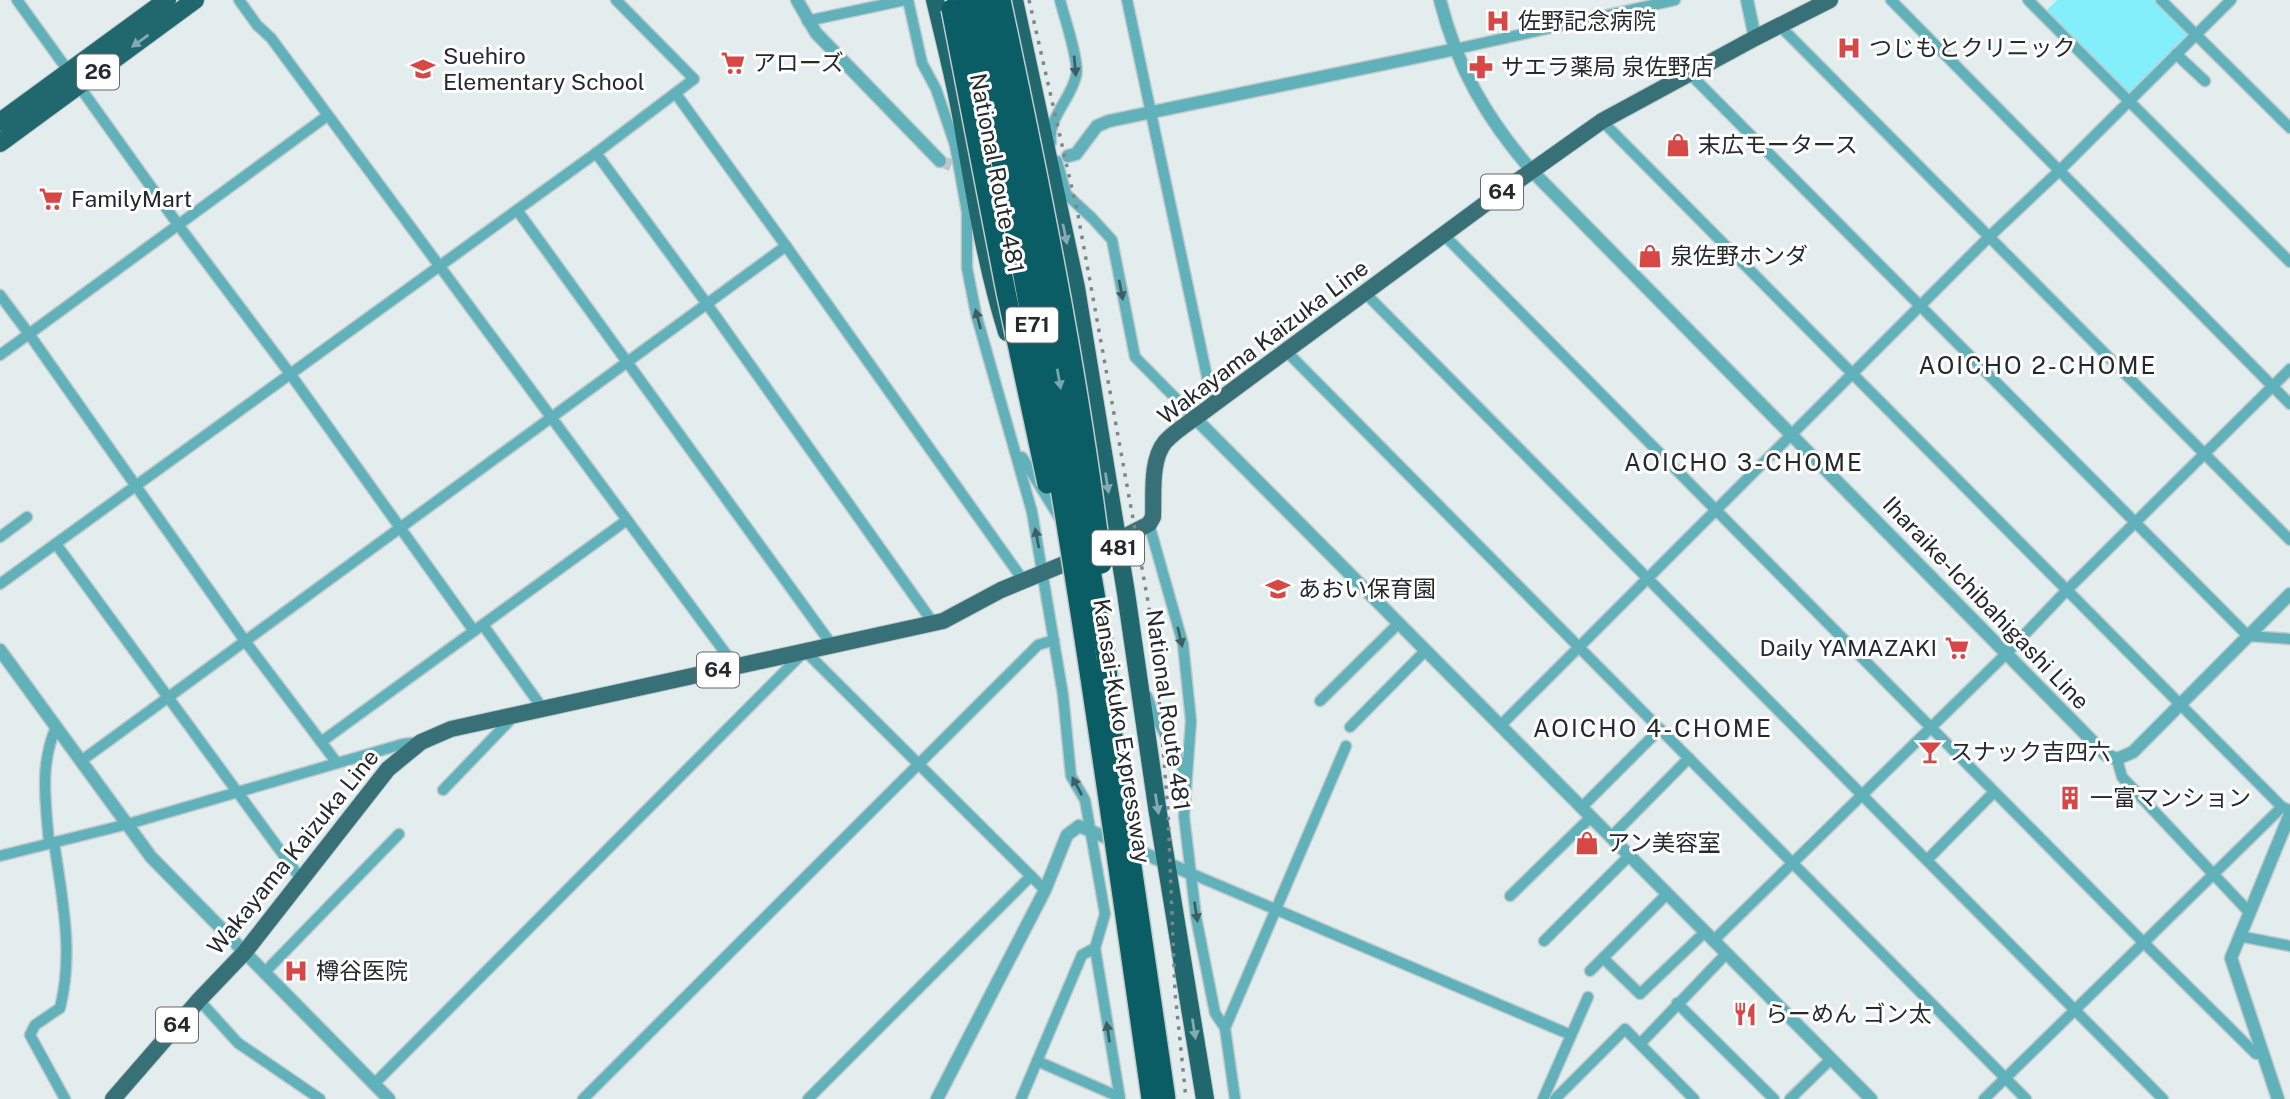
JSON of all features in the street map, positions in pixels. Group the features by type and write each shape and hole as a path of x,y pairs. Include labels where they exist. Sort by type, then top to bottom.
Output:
{"highway":[{"name":"26","path":"0,142 167,0"},
{"name":"26","path":"0,122 74,79 195,0"},
{"name":"Kansai-Kuko Expressway","path":"982,0 1039,267 1106,657 1113,736 1166,1099"},
{"name":"481","path":"991,0 1051,290 1099,433"},
{"path":"1001,0 1055,259 1090,460 1105,583 1106,657"},
{"name":"National Route 481","path":"1014,0 1073,275 1205,1099"},
{"name":"Kansai-Kuko Expressway","path":"953,2 1060,567 1086,652 1152,1099"},
{"name":"481","path":"953,2 1024,308 1048,461"},
{"name":"National Route 481","path":"953,2 963,124 972,186 998,305 1048,461 1059,517 1097,833 1142,1099"}],"main road":[{"name":"Wakayama Kaizuka Line","path":"113,1099 243,953 388,769 421,742 451,729 943,621 1023,580 1066,565 1149,524 1153,517 1156,468 1161,448 1195,418 1602,121 1830,0"}],"street":[{"path":"17,0 400,527 543,709"},
{"path":"239,0 257,25 271,37 735,666"},
{"path":"0,584 517,211 694,79 616,0"},
{"path":"797,0 807,21 843,63 940,161"},
{"path":"807,21 907,0 922,63 936,89 955,145 967,212 967,268 976,314 1025,464 1059,517"},
{"path":"1060,0 1077,73 1070,94 1051,128 1050,139 1066,194 1093,218 1112,240 1135,357 1871,1099"},
{"path":"1127,0 1213,405"},
{"name":"Iharaike-Ichibahigashi Line","path":"1440,0 1470,84 1508,143 1532,171 2106,755 2117,760"},
{"path":"1613,0 1616,13"},
{"path":"1068,156 1076,154 1097,126 1675,0"},
{"path":"1747,0 1755,38"},
{"path":"1891,0 2290,404"},
{"path":"2028,0 2290,262"},
{"path":"2161,0 2290,128"},
{"path":"1500,725 1990,236 2129,103 2231,0"},
{"path":"1780,26 2290,540"},
{"path":"2176,54 2205,82"},
{"path":"1690,74 2248,636 2290,639"},
{"path":"676,94 1023,580"},
{"path":"0,355 327,116"},
{"path":"1602,121 2287,810"},
{"path":"596,153 707,304 929,617 930,624"},
{"path":"517,211 832,645"},
{"path":"1444,235 2143,942 2256,1054 2263,1053"},
{"path":"81,761 786,246"},
{"path":"1366,294 2163,1099"},
{"path":"0,295 245,641 337,763"},
{"path":"1287,352 2026,1099"},
{"path":"1603,958 1640,995 1709,937 1793,863 2290,369"},
{"path":"996,378 1032,512 1044,574 1071,776 1085,800 1097,833 1105,914 1095,948 1119,1097"},
{"path":"0,537 27,517"},
{"path":"321,742 627,520"},
{"path":"1149,524 1183,644 1191,721 1184,816 1190,873 1215,1013 1225,1028 1235,1099"},
{"path":"56,544 301,879"},
{"path":"2249,912 2211,875 2122,778 2117,760 2133,752 2290,594"},
{"path":"1320,701 1399,623"},
{"path":"583,1099 1038,645 1054,640"},
{"path":"0,650 151,858 389,1099"},
{"path":"374,1084 805,650 1045,890"},
{"path":"1350,727 1426,650"},
{"path":"1136,660 1152,710 1187,776"},
{"path":"443,790 515,715"},
{"path":"56,727 45,762 52,843 68,944 68,967 60,1008 36,1025 30,1035 65,1099"},
{"path":"1510,896 1660,729"},
{"path":"0,856 128,824 403,744 421,742"},
{"path":"1225,1028 1346,746"},
{"path":"1611,837 1689,758"},
{"path":"1927,860 1994,792"},
{"path":"1984,1099 2211,875 2287,810"},
{"path":"2278,1099 2232,965 2232,953 2287,810"},
{"path":"937,1099 1045,890 1067,835 1079,826 1571,1035"},
{"path":"264,973 399,834"},
{"path":"1544,940 1629,856"},
{"path":"808,1099 1031,876"},
{"path":"1590,971 1667,894"},
{"path":"2239,936 2290,946"},
{"path":"1021,1099 1082,955 1095,948"},
{"path":"1640,1044 1726,954"},
{"path":"1551,1098 1571,1035 1588,997"},
{"path":"199,1000 238,1043 320,1099"},
{"path":"1677,1003 1774,1099"},
{"path":"1551,1098 1625,1029 1694,1099"},
{"path":"1790,1099 1831,1059"},
{"path":"1037,1061 1119,1097"}],"shaded area":[{"path":"2057,0 2156,0 2191,35 2129,96 2045,12"}],"tunnel":[{"path":"940,161 969,172"}],"railway":[{"path":"1029,0 1078,215 1149,607 1168,811 1175,992 1186,1099"}],"place":[{"name":"佐野記念病院","path":"1498,21"},
{"name":"つじもとクリニック","path":"1849,48"},
{"name":"アローズ","path":"733,63"},
{"name":"サエラ薬局 泉佐野店","path":"1481,67"},
{"name":"Suehiro Elementary School","path":"423,69"},
{"name":"末広モータース","path":"1678,145"},
{"name":"FamilyMart","path":"51,199"},
{"name":"泉佐野ホンダ","path":"1650,256"},
{"name":"あおい保育園","path":"1278,589"},
{"name":"Daily YAMAZAKI","path":"1957,648"},
{"name":"スナック吉四六","path":"1930,752"},
{"name":"一富マンション","path":"2070,798"},
{"name":"アン美容室","path":"1587,843"},
{"name":"樽谷医院","path":"296,971"},
{"name":"らーめん ゴン太","path":"1745,1014"}],"district":[{"name":"AOICHO 2-CHOME","path":"2038,366"},
{"name":"AOICHO 3-CHOME","path":"1744,463"},
{"name":"AOICHO 4-CHOME","path":"1653,729"}]}
